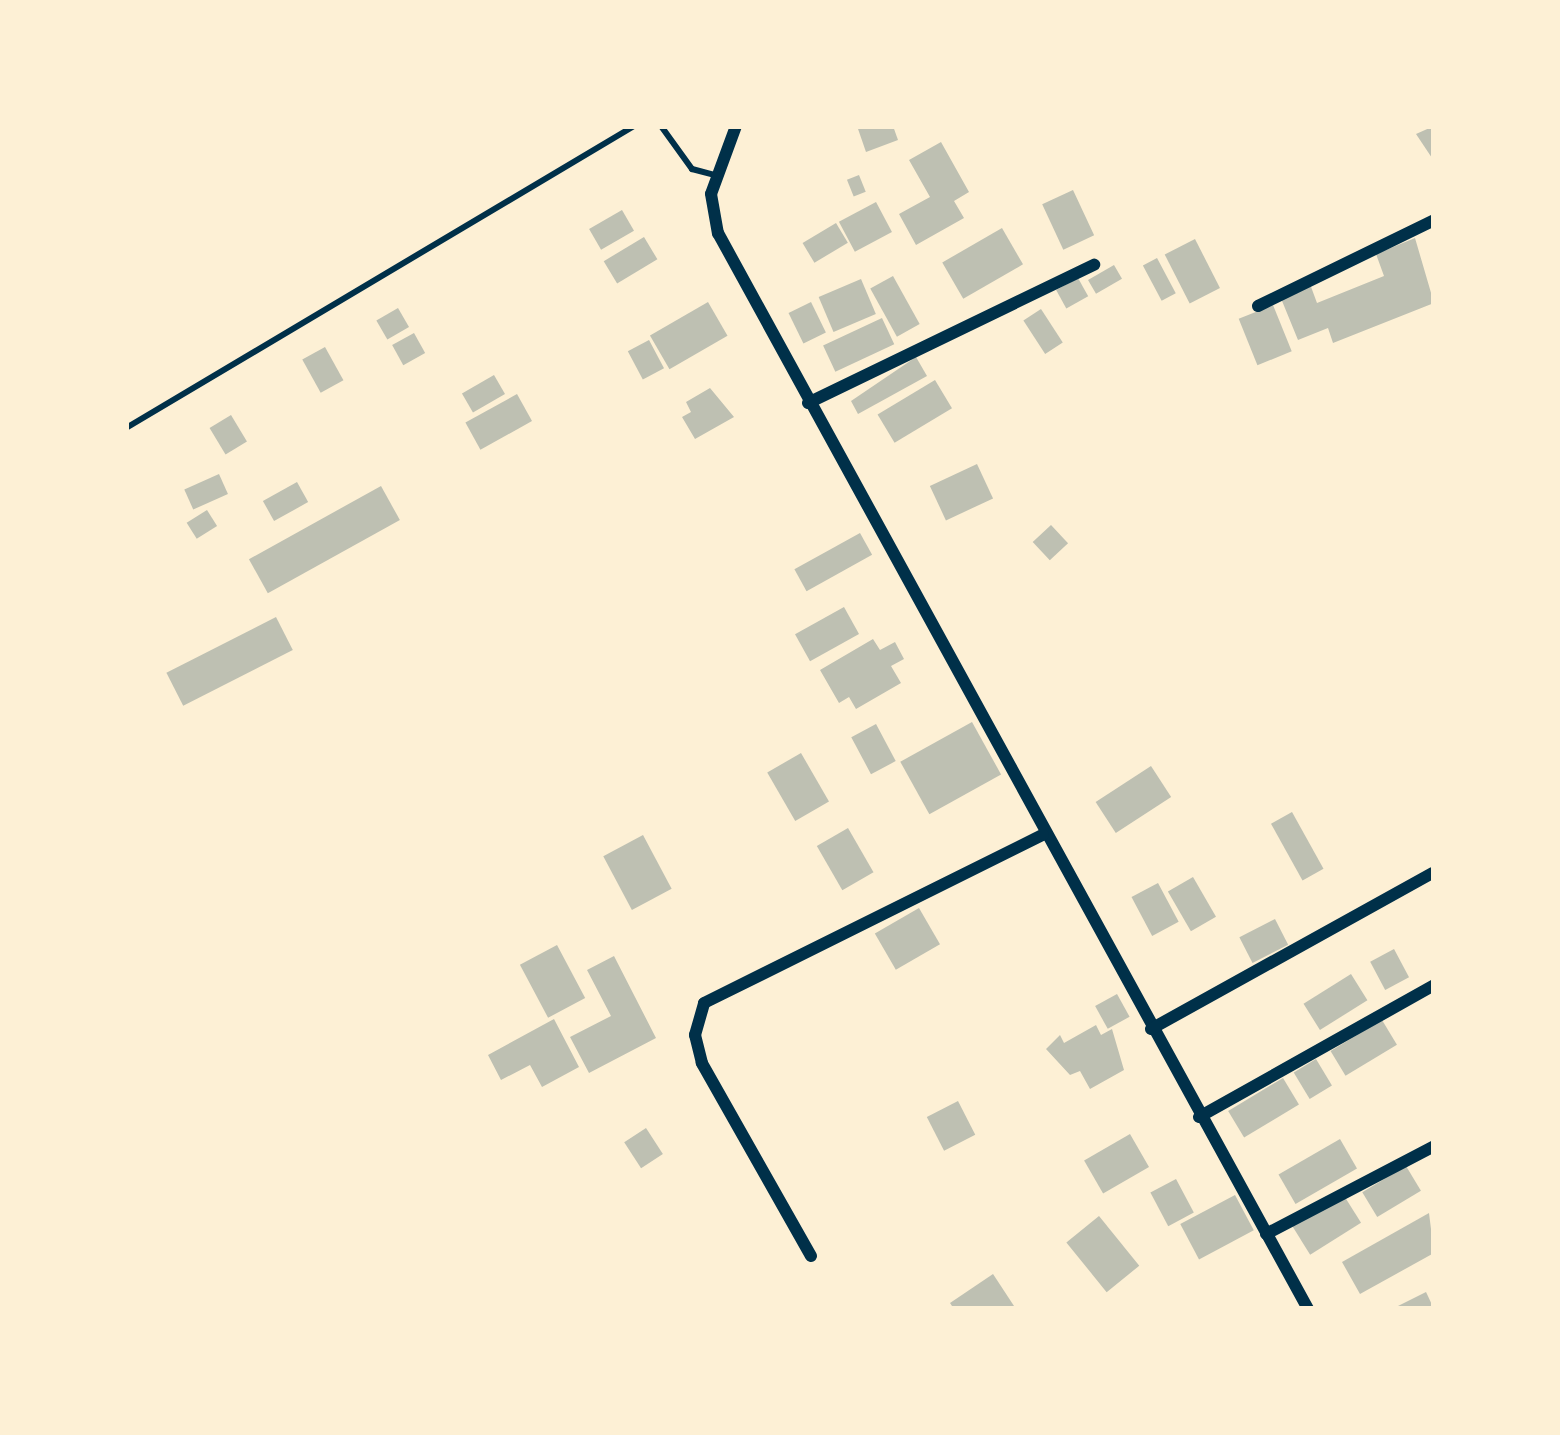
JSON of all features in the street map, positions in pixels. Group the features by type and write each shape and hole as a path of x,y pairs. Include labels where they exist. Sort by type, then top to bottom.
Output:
{"street":[{"path":"736,126 714,175 718,233 1043,835 1308,1309"},
{"path":"1258,306 1434,220"},
{"path":"808,403 1094,265"},
{"path":"812,1256 702,1063 695,1035 704,1003 1043,835"},
{"path":"1151,1029 1432,873"},
{"path":"1199,1117 1434,985"},
{"path":"1266,1234 1434,1145"}],"lane":[{"path":"126,428 634,126"},
{"path":"661,126 687,162 714,175"}],"building":[{"path":"857,126 893,126 898,140 866,152"},
{"path":"1434,126 1434,161 1416,134"},
{"path":"941,142 969,192 954,201 964,218 916,245 899,214 930,197 909,160"},
{"path":"859,175 866,192 854,197 847,180"},
{"path":"1073,190 1094,235 1063,250 1042,204"},
{"path":"876,202 892,232 855,252 839,222"},
{"path":"622,210 634,231 601,250 589,229"},
{"path":"836,223 848,243 814,263 803,243"},
{"path":"1002,228 1023,264 963,299 942,262"},
{"path":"644,237 657,259 617,283 604,261"},
{"path":"1415,238 1434,303 1333,343 1328,328 1298,340 1280,296 1310,284 1317,303 1384,276 1376,254"},
{"path":"1195,239 1220,288 1190,303 1165,254"},
{"path":"1157,258 1176,293 1162,301 1143,266"},
{"path":"1114,265 1122,279 1096,294 1088,280"},
{"path":"893,276 920,324 897,337 870,289"},
{"path":"1078,278 1088,296 1066,308 1056,290"},
{"path":"861,279 876,314 834,332 819,297"},
{"path":"708,302 728,336 669,369 650,336"},
{"path":"811,302 826,333 803,344 789,313"},
{"path":"1273,305 1292,351 1257,365 1239,319"},
{"path":"398,308 409,327 387,340 376,320"},
{"path":"1041,309 1063,343 1045,354 1023,320"},
{"path":"882,318 894,344 835,372 823,345"},
{"path":"414,333 425,353 403,365 392,345"},
{"path":"649,340 664,368 643,380 628,351"},
{"path":"325,347 343,380 321,393 302,360"},
{"path":"916,357 927,376 858,414 851,401"},
{"path":"494,375 505,394 473,413 462,394"},
{"path":"935,380 952,408 895,443 878,415"},
{"path":"710,388 734,417 695,439 682,417 691,412 686,402"},
{"path":"517,394 532,421 480,450 465,423"},
{"path":"231,415 247,442 226,454 210,428"},
{"path":"977,464 993,498 946,520 930,486"},
{"path":"219,474 228,494 193,510 184,489"},
{"path":"297,482 308,502 274,521 263,501"},
{"path":"381,486 400,520 268,593 249,559"},
{"path":"207,510 217,526 197,539 187,523"},
{"path":"1051,525 1068,543 1050,560 1033,542"},
{"path":"860,533 872,555 807,591 794,569"},
{"path":"844,607 859,634 810,661 795,634"},
{"path":"276,617 293,650 183,706 166,673"},
{"path":"873,639 880,650 895,642 904,659 891,666 901,683 856,709 849,697 839,703 820,670"},
{"path":"972,722 1001,774 929,814 900,762"},
{"path":"876,724 896,761 871,774 851,737"},
{"path":"801,753 829,801 795,821 767,772"},
{"path":"1151,766 1171,797 1116,833 1096,802"},
{"path":"1292,812 1324,869 1303,880 1271,824"},
{"path":"848,828 874,872 842,890 817,846"},
{"path":"643,835 672,889 632,910 603,856"},
{"path":"1193,877 1216,917 1191,931 1168,892"},
{"path":"1158,883 1179,922 1152,936 1132,897"},
{"path":"919,908 940,944 896,970 875,934"},
{"path":"1275,919 1288,945 1253,963 1239,937"},
{"path":"557,945 585,998 548,1018 520,965"},
{"path":"1394,949 1409,977 1385,990 1370,962"},
{"path":"614,956 656,1038 589,1073 570,1037 611,1016 587,970"},
{"path":"1351,974 1367,1000 1320,1030 1304,1004"},
{"path":"1117,994 1130,1017 1108,1029 1095,1006"},
{"path":"554,1019 579,1067 542,1087 530,1065 501,1080 488,1055"},
{"path":"1382,1020 1397,1045 1346,1076 1331,1051"},
{"path":"1096,1025 1101,1035 1112,1029 1124,1070 1090,1089 1080,1071 1070,1075 1046,1049 1060,1035 1064,1043"},
{"path":"1316,1059 1332,1086 1310,1099 1294,1072"},
{"path":"1283,1078 1299,1105 1244,1138 1228,1111"},
{"path":"958,1101 975,1135 944,1151 927,1117"},
{"path":"646,1128 663,1154 641,1168 624,1142"},
{"path":"1130,1134 1149,1167 1103,1193 1084,1160"},
{"path":"1340,1139 1357,1168 1296,1204 1279,1174"},
{"path":"1406,1166 1421,1191 1377,1217 1362,1192"},
{"path":"1176,1179 1194,1213 1168,1226 1150,1193"},
{"path":"1343,1194 1361,1223 1310,1255 1292,1226"},
{"path":"1235,1195 1254,1230 1199,1259 1180,1224"},
{"path":"1429,1213 1434,1253 1360,1294 1342,1262"},
{"path":"1099,1216 1139,1266 1107,1292 1066,1242"},
{"path":"993,1274 1016,1309 954,1309 950,1303"},
{"path":"1426,1292 1434,1309 1392,1309"}]}
